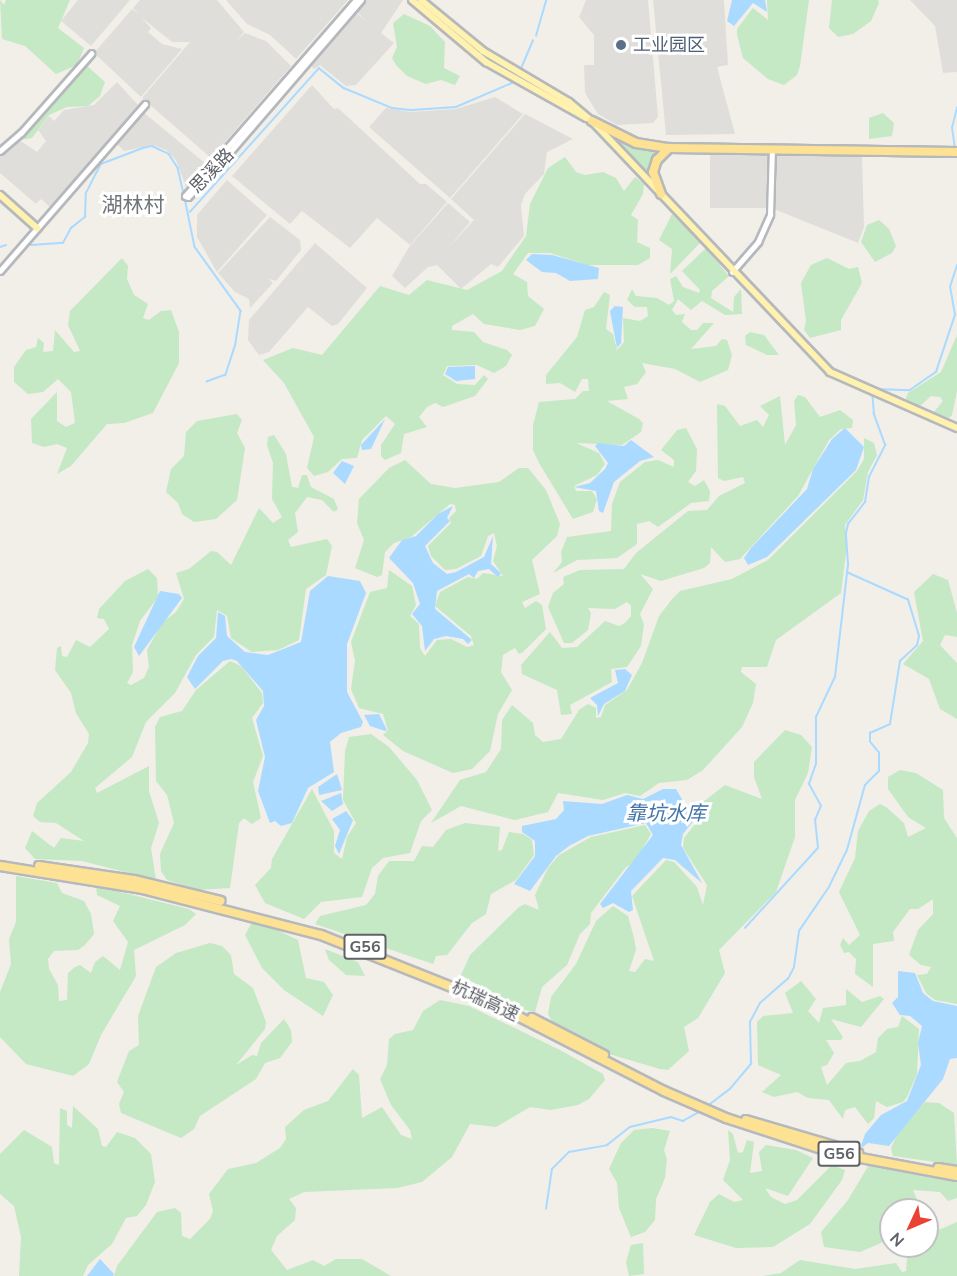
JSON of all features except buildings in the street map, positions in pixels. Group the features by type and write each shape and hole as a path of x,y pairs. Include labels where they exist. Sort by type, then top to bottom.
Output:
{"highway":[{"path":"592,121 631,137 669,144 957,147"},
{"path":"592,121 636,143 669,148 957,152"},
{"path":"661,194 653,172 657,160 669,148"},
{"name":"杭瑞高速","path":"0,861 134,880 327,933 449,979 705,1107"},
{"name":"杭瑞高速","path":"0,866 152,891 321,935 494,1004 727,1116 834,1153 957,1176"},
{"name":"杭瑞高速","path":"727,1116 861,1154 957,1171"}],"main road":[{"path":"412,0 464,45 517,77 568,102 592,121 732,272 836,376 957,428"},
{"path":"421,0 517,77"},
{"path":"0,195 36,228"}],"street":[{"name":"思溪路","path":"356,0 185,196 188,197 218,166 361,0"},
{"path":"0,151 91,54"},
{"path":"0,271 145,104"},
{"path":"732,272 758,242 770,215 772,148"}],"shaded area":[{"path":"78,0 130,0 91,46 61,21"},
{"path":"140,0 217,0 244,32 237,40 245,33 266,41 291,66 211,158 142,98 190,42 172,42 141,17 151,28 148,32 162,44 182,49 141,97 94,53 132,9 139,14 133,8"},
{"path":"226,0 348,0 296,59 270,35 247,24"},
{"path":"366,0 403,0 381,33 394,43 356,85 346,86 320,65 314,69 310,65 355,12 366,21 356,11"},
{"path":"586,0 648,0 658,117 653,123 617,125 598,114 585,93 584,65 594,65 594,35 579,17"},
{"path":"653,0 724,0 728,65 717,67 735,134 666,135"},
{"path":"910,0 957,0 957,72 943,73 935,26"},
{"path":"117,82 138,105 51,208 41,199 36,204 0,173 0,156 19,140 37,152 46,141 38,130 49,116 54,121 64,110 94,105"},
{"path":"312,85 334,109 338,108 420,184 426,184 447,202 410,245 377,218 350,248 302,211 290,224 232,176"},
{"path":"495,97 523,114 450,198 369,127 386,108 410,112 456,109"},
{"path":"143,112 205,163 186,187 176,160 166,150 153,145 124,151 116,143"},
{"path":"525,114 573,139 547,152 544,174 525,194 521,205 524,236 498,267 491,264 461,289 437,265 428,267 405,288 392,276 409,247 448,203 470,222 448,248 474,220 451,199"},
{"path":"775,154 862,157 864,227 858,243 774,209"},
{"path":"710,155 769,155 769,208 710,208"},
{"path":"227,180 267,215 217,272 197,237 197,215"},
{"path":"270,217 300,240 301,250 276,281 269,279 273,283 250,308 249,299 235,292 218,273"},
{"path":"315,243 367,288 338,324 332,326 308,307 269,352 259,355 248,340 249,320"}],"green space":[{"path":"0,0 4,5 6,0 70,0 58,28 84,48 77,65 56,74 25,46 2,39"},
{"path":"767,0 809,0 800,66 797,75 784,85 768,79 743,58 737,35 737,29 753,8 768,20"},
{"path":"832,0 878,0 879,3 871,21 853,34 838,37 829,28"},
{"path":"404,14 430,26 445,42 444,68 460,76 455,85 441,80 426,84 407,76 396,65 392,58 397,47 393,23"},
{"path":"86,65 105,82 100,96 88,106 67,107 49,115 32,138 21,140 26,130"},
{"path":"883,113 894,123 892,136 869,139 869,118"},
{"path":"618,139 661,151 651,165 652,180 616,144"},
{"path":"565,157 576,172 585,175 603,172 616,178 624,191 635,177 644,184 643,194 631,215 638,220 637,242 650,248 650,258 638,265 587,265 550,253 528,253 513,274 527,282 528,296 544,309 535,326 520,330 484,324 473,314 452,326 452,330 474,332 483,342 507,350 512,355 506,366 494,373 477,365 447,366 443,375 457,384 475,385 484,375 488,379 475,396 443,407 435,403 427,407 419,417 427,427 404,434 401,453 385,460 381,456 381,445 395,424 386,416 362,440 357,458 342,459 328,472 314,476 307,468 314,437 284,383 263,360 293,348 322,355 380,286 409,295 427,280 467,290 502,271 526,236 530,204 548,168"},
{"path":"672,214 701,242 670,274 672,249 659,240"},
{"path":"879,220 889,229 896,246 892,253 875,262 861,242 867,225"},
{"path":"706,248 729,276 712,291 711,298 733,312 734,297 741,289 742,314 725,315 702,301 691,310 678,299 672,310 676,315 685,314 682,322 691,330 697,330 703,323 714,323 691,349 716,346 722,339 727,340 732,355 728,370 700,382 675,369 642,363 646,372 637,384 624,387 628,399 607,401 639,419 643,423 641,432 622,445 576,443 599,453 605,464 597,475 574,486 576,491 592,491 597,499 593,512 573,519 533,450 533,425 539,402 575,399 583,391 589,391 588,379 582,379 575,392 560,383 546,384 546,375 577,337 585,310 594,307 604,292 610,295 606,329 613,334 617,350 624,342 623,318 640,321 648,316 647,307 635,307 627,300 632,289 636,296 657,298 669,305 674,301 670,279 676,276 683,287 699,293 700,290 682,271"},
{"path":"122,258 128,266 127,279 134,295 148,304 143,318 149,320 161,311 171,310 179,332 179,363 153,413 124,423 107,424 71,466 57,474 67,448 57,444 44,447 32,443 31,419 57,392 57,421 66,427 75,423 71,392 58,379 43,392 28,394 14,382 14,367 26,350 36,347 38,338 44,343 43,352 53,351 55,330 74,352 80,351 68,325 70,311"},
{"path":"827,258 849,269 858,267 862,283 841,320 841,330 810,338 804,330 806,321 801,283 811,265"},
{"path":"750,332 764,335 779,355 767,355 746,345 745,336"},
{"path":"957,335 957,391 952,415 949,418 934,412 943,401 940,397 931,396 919,407 910,405 906,398 908,393 941,372"},
{"path":"798,395 805,397 820,417 840,410 853,420 852,428 841,429 829,440 798,496 740,559 725,562 711,547 710,563 704,568 661,581 640,574 653,589 640,614 644,624 641,646 627,667 611,669 612,682 570,705 572,714 561,715 557,690 522,674 521,665 550,632 562,648 577,647 605,621 619,626 631,616 631,606 627,602 615,609 588,608 591,613 588,630 572,643 564,643 548,607 553,593 564,584 563,577 580,570 624,569 636,553 688,511 707,510 719,496 745,483 743,477 724,481 718,478 717,404 725,406 740,426 757,420 763,427 769,415 760,406 780,396 785,445 796,425 794,401"},
{"path":"237,414 242,420 237,433 245,448 237,500 216,519 194,522 182,514 178,503 166,492 171,469 184,456 186,432 197,421"},
{"path":"686,428 697,449 696,471 688,482 695,486 704,480 710,491 709,501 691,503 658,527 649,521 637,524 637,544 617,558 577,560 553,573 562,562 561,552 567,537 611,531 612,504 620,482 645,462 658,460 674,467 674,460 661,450 677,430"},
{"path":"274,435 286,454 292,487 298,488 302,475 307,475 311,487 334,499 338,509 334,512 322,500 307,497 295,513 298,532 288,540 291,547 327,539 332,546 326,575 306,589 299,640 278,650 252,652 231,638 227,616 217,610 214,637 196,655 175,693 146,722 132,757 95,788 97,793 149,766 149,791 159,823 151,848 156,880 82,861 35,859 25,848 32,831 54,848 61,838 84,841 56,823 40,822 33,816 37,803 71,772 88,743 89,734 76,713 71,693 55,670 57,648 61,646 62,656 67,657 76,640 90,647 109,629 104,619 97,618 99,609 125,581 148,569 157,578 158,597 140,621 132,645 133,672 127,683 131,685 144,678 149,667 147,650 162,623 176,612 184,599 176,573 189,569 211,551 217,552 231,565 259,508 273,523 282,517 272,499 273,463 267,445 268,437"},
{"path":"864,438 874,443 877,455 868,472 863,500 845,525 847,545 841,593 776,640 767,667 742,667 741,672 756,684 753,703 742,727 703,770 687,780 659,783 640,796 625,793 603,800 558,793 548,812 515,820 461,806 431,823 460,780 486,772 501,749 502,720 512,705 533,723 535,735 543,742 561,739 579,710 588,704 596,708 596,718 601,717 605,705 627,690 642,663 659,616 673,598 680,591 732,579 768,560 857,471 864,459"},
{"path":"405,460 431,484 455,488 499,482 519,468 528,468 546,490 560,524 557,536 532,560 540,594 522,602 525,608 536,601 542,605 546,629 523,652 519,654 515,648 503,655 501,672 512,690 498,714 490,751 472,769 453,773 403,751 383,735 388,730 383,714 359,708 351,689 355,661 351,642 370,592 387,588 389,570 412,586 416,605 410,616 419,624 420,648 425,656 437,640 451,639 467,647 474,645 471,636 435,606 440,592 468,577 477,579 483,573 503,576 493,561 497,546 494,533 488,536 481,556 456,569 445,570 431,556 428,546 451,523 449,518 456,511 455,505 450,504 411,537 394,543 385,552 382,575 377,577 355,568 364,540 357,523 359,499 389,468"},
{"path":"933,574 948,580 957,613 957,637 945,635 940,645 957,663 957,719 940,709 929,679 903,664 923,641 914,592"},
{"path":"230,661 241,666 262,693 263,703 252,718 263,756 253,782 261,818 252,824 244,818 239,823 230,888 197,890 167,880 161,871 160,854 174,823 167,795 156,781 155,727 160,717 182,711 196,690"},
{"path":"785,730 801,735 812,747 808,773 795,800 795,837 776,892 719,950 725,973 698,1018 684,1027 689,1051 668,1070 660,1069 609,1054 553,1023 548,1014 551,997 576,964 596,921 613,906 628,916 634,938 636,950 629,971 635,972 645,959 654,961 632,896 666,860 674,862 697,887 703,905 707,885 683,848 684,838 696,823 694,809 725,785 762,799 754,777 754,762"},
{"path":"371,734 389,747 417,780 432,810 421,821 410,853 383,858 372,868 362,897 321,902 304,919 265,903 255,885 271,868 272,859 312,789 334,831 334,853 342,859 347,837 356,823 343,800 345,751 349,737"},
{"path":"900,770 916,773 943,790 944,818 957,838 957,1004 935,1000 926,993 917,975 927,974 931,967 921,965 909,955 918,930 933,914 933,899 918,909 910,909 893,932 894,941 873,944 873,987 855,974 856,959 849,952 844,953 840,945 843,938 849,945 860,935 839,892 855,858 858,831 869,811 880,804 886,807 904,823 908,837 926,828 908,817 888,789 888,777"},
{"path":"465,823 500,827 498,851 502,850 509,832 523,834 532,840 534,855 516,880 491,894 486,914 472,923 447,955 436,956 433,964 315,924 320,916 366,905 375,894 378,876 389,861 414,861 422,846 433,847 446,830"},
{"path":"645,825 651,834 635,862 626,867 591,913 590,924 580,934 567,965 542,987 535,1012 520,1009 461,975 470,955 519,907 525,904 539,910 535,895 548,868 559,855 591,837"},
{"path":"16,876 57,883 62,893 84,901 91,914 94,934 85,945 78,950 54,951 48,959 49,969 58,985 59,1001 67,1000 68,973 75,967 80,965 91,973 95,962 103,956 120,970 128,942 113,921 120,906 97,895 96,886 189,909 196,914 185,925 134,950 136,976 101,1035 89,1064 73,1076 26,1064 0,1037 0,992 11,964 9,939 16,922"},
{"path":"262,923 298,940 306,978 324,982 333,995 323,1016 284,990 262,968 245,935 251,924"},
{"path":"210,943 222,946 231,955 234,974 253,988 266,1022 265,1029 236,1065 252,1055 257,1056 261,1043 284,1019 291,1030 292,1042 280,1058 265,1063 256,1079 200,1116 194,1129 181,1138 121,1113 119,1104 124,1092 117,1082 129,1051 139,1045 138,1016 156,967 176,953"},
{"path":"325,949 358,962 365,976 346,975 329,960"},
{"path":"801,981 816,999 808,1011 819,1023 823,1008 846,1005 846,989 862,1002 880,996 884,999 861,1027 831,1019 843,1037 841,1040 826,1040 834,1053 827,1065 821,1067 827,1085 846,1063 860,1061 876,1052 878,1038 887,1029 898,1027 902,1016 919,1029 917,1074 903,1102 887,1107 876,1101 874,1118 868,1124 855,1107 845,1110 843,1119 829,1100 808,1098 797,1092 774,1097 762,1092 781,1075 758,1065 757,1022 763,1016 793,1013 785,993"},
{"path":"440,1000 469,1006 560,1050 603,1074 605,1080 589,1099 578,1105 551,1110 530,1107 496,1127 470,1124 452,1157 422,1182 397,1188 304,1192 289,1199 296,1208 295,1220 277,1236 271,1250 287,1270 313,1260 324,1266 336,1259 362,1259 391,1276 114,1276 117,1266 157,1212 175,1208 181,1213 182,1236 190,1239 210,1219 213,1211 209,1194 228,1169 256,1163 280,1148 286,1139 285,1127 304,1110 328,1101 353,1069 359,1075 362,1118 382,1107 401,1135 412,1139 410,1130 391,1105 380,1079 387,1065 389,1039 395,1034 413,1030 423,1011"},
{"path":"925,1102 939,1103 954,1113 957,1165 893,1156 891,1148 898,1133"},
{"path":"73,1106 98,1129 102,1146 106,1147 117,1132 135,1138 151,1154 155,1182 146,1205 137,1216 126,1218 112,1244 88,1265 83,1276 19,1276 21,1237 14,1206 0,1194 0,1154 24,1130 52,1147 54,1163 59,1165 60,1108 67,1111 67,1125 72,1128"},
{"path":"652,1128 670,1131 664,1150 667,1159 665,1178 656,1199 655,1220 645,1232 631,1237 619,1208 617,1183 609,1169 621,1143 634,1130"},
{"path":"728,1130 733,1134 738,1153 743,1152 747,1140 754,1142 750,1173 762,1171 759,1152 766,1145 796,1150 813,1158 788,1196 765,1188 771,1197 785,1204 797,1200 832,1165 845,1170 842,1180 810,1224 773,1247 736,1248 694,1235 710,1202 719,1194 734,1202 743,1200 723,1180 730,1160"},
{"path":"870,1163 957,1181 957,1198 948,1201 940,1192 913,1190 916,1198 879,1198 879,1244 860,1252 824,1247 821,1232 848,1200"},
{"path":"957,1222 957,1276 763,1276 781,1273 800,1260 855,1269 896,1263 902,1272 906,1271 907,1258 939,1258 939,1230"},
{"path":"643,1243 644,1274 629,1276 626,1262 631,1245"}],"water":[{"path":"732,0 765,0 767,12 753,3 734,26 727,21"},
{"path":"532,254 552,255 599,268 598,279 570,281 556,273 542,272 526,260"},
{"path":"615,306 623,307 621,343 617,348 610,311"},
{"path":"475,366 475,379 456,381 445,374 448,367"},
{"path":"385,419 371,449 362,450 361,445"},
{"path":"845,428 864,447 856,470 767,557 748,565 744,558 751,548 807,489 813,469 832,439"},
{"path":"631,440 654,457 640,461 614,482 603,513 599,511 596,491 574,487 590,483 605,469 608,463 595,446 598,443 624,446"},
{"path":"342,461 354,466 345,484 333,473"},
{"path":"453,506 447,518 450,521 425,546 433,563 447,574 456,572 484,557 493,536 491,564 501,573 498,577 489,569 478,571 474,578 469,574 437,591 435,609 472,640 468,644 463,639 446,636 434,639 425,651 422,626 412,614 420,604 413,583 389,558 402,540 416,536 438,514"},
{"path":"328,576 360,581 366,593 347,644 347,692 363,722 361,727 341,733 330,742 334,772 308,788 292,823 281,826 275,821 270,823 258,791 265,757 256,720 264,706 263,691 237,661 231,659 223,661 195,689 187,677 198,656 216,638 218,612 225,616 227,636 245,652 268,655 301,642 310,591"},
{"path":"160,591 179,594 182,598 139,656 134,647"},
{"path":"625,669 632,675 625,691 604,704 598,716 597,705 590,698 618,683 615,670"},
{"path":"379,714 387,730 385,731 370,726 364,715"},
{"path":"337,774 342,790 319,795 318,787"},
{"name":"靠坑水库","path":"663,789 676,789 694,820 683,834 681,845 702,883 675,860 663,858 631,891 633,910 629,912 613,903 603,908 600,904 653,835 646,823 588,836 569,846 556,856 530,891 514,884 535,856 535,841 522,832 522,826 556,819 564,810 563,801 602,804 627,795 643,799"},
{"path":"341,793 343,804 332,811 321,801"},
{"path":"346,811 353,820 339,854 335,846 340,830 332,819"},
{"path":"898,971 915,973 923,993 933,1001 957,1006 957,1058 950,1059 943,1079 889,1146 868,1143 863,1147 861,1146 865,1134 881,1115 907,1101 921,1065 918,1043 922,1026 910,1016 900,1015 892,1003 898,997"},
{"path":"100,1259 114,1274 113,1276 87,1276"}],"waterway":[{"path":"536,36 546,0"},
{"path":"520,71 533,41"},
{"path":"190,212 319,68 344,88 392,108 412,110 456,107 512,83"},
{"path":"955,149 952,128 957,108"},
{"path":"31,245 63,243 71,228 85,217 86,193 101,164 143,148 152,146 169,154 178,168 184,193"},
{"path":"185,198 195,247 241,311 236,344 226,375 207,382"},
{"path":"0,247 6,245"},
{"path":"874,389 910,390 936,372 955,315 950,287 957,265"},
{"path":"745,928 818,848 815,820 821,806 809,784 816,764 816,717 835,677 848,564 846,533 848,524 865,502 869,477 885,445 874,414 872,393"},
{"path":"706,1107 730,1089 751,1064 750,1022 760,1003 788,979 794,967 799,931 829,887 847,850 865,785 879,771 879,753 870,742 870,733 890,724 900,661 917,645 919,636 908,600 848,573"},
{"path":"546,1209 552,1169 569,1152 607,1145 630,1127 671,1117 683,1121 703,1110"}],"place":[{"name":"工业园区","path":"621,45"}],"district":[{"name":"湖林村","path":"133,205"}]}
